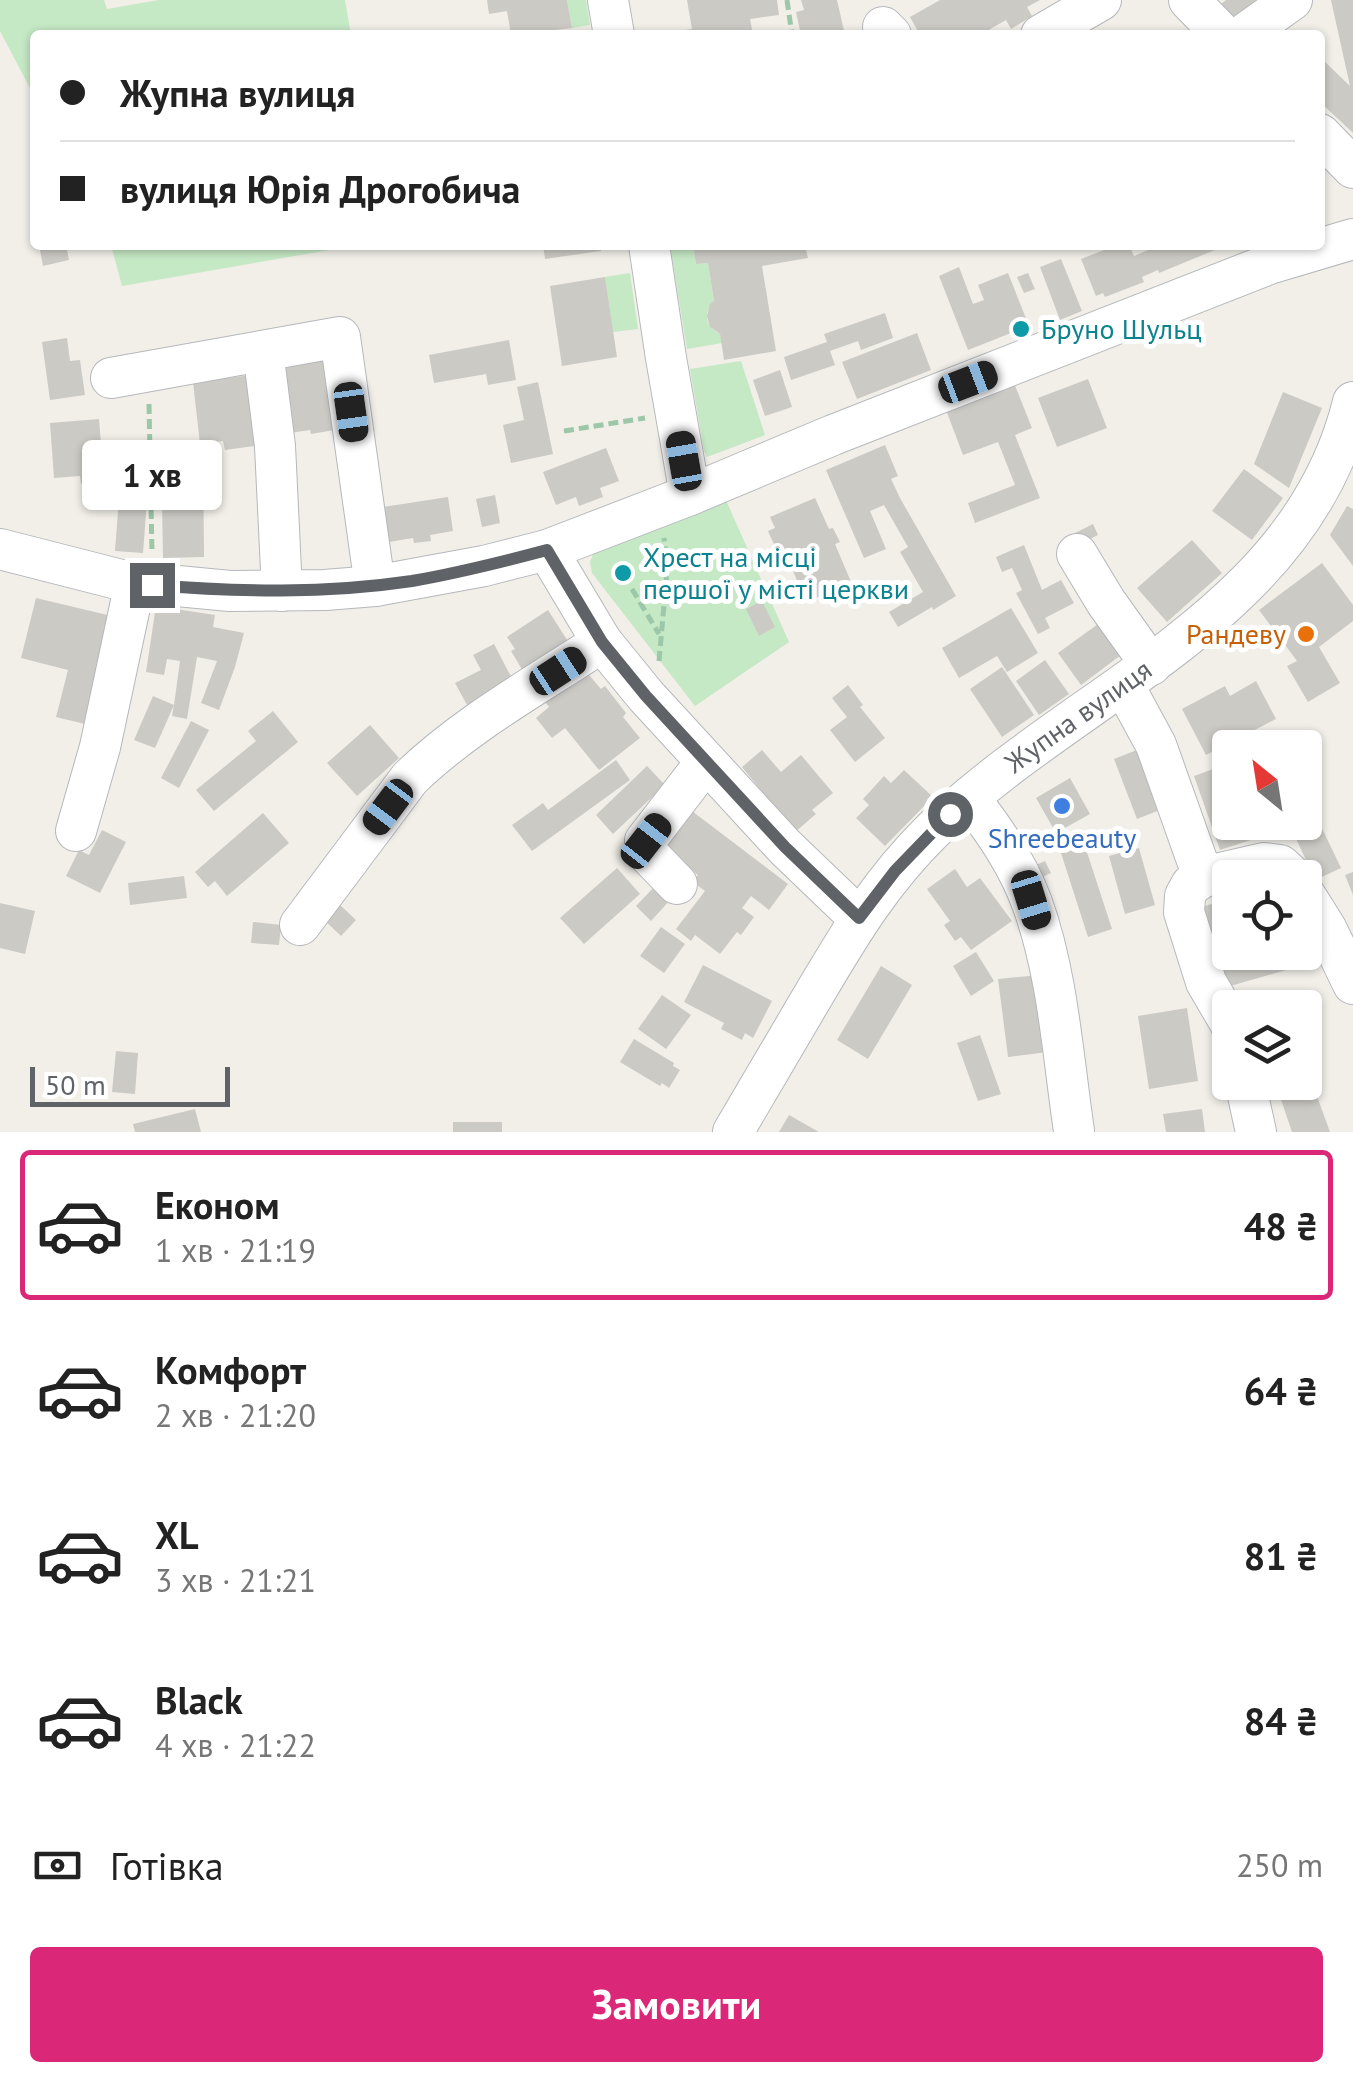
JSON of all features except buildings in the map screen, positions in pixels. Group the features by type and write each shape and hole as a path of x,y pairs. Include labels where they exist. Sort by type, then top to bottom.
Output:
{"street":[{"path":"608,0 613,30"},
{"path":"1050,30 1101,0"},
{"path":"1190,0 1219,30"},
{"path":"1250,30 1292,0"},
{"path":"1325,139 1353,168"},
{"path":"1325,247 1353,239"},
{"path":"650,250 690,495"},
{"path":"0,549 143,572 230,591 376,586 484,566 547,550 1272,263 1316,250"},
{"path":"110,378 340,337 376,586"},
{"path":"263,351 275,446 282,591"},
{"name":"Жупна вулиця","path":"734,1132 859,918 895,871 997,774 1137,675 1216,613 1288,540 1323,484 1353,402"},
{"path":"547,550 602,642 646,696 785,847 859,918"},
{"path":"1077,554 1106,602 1137,675 1156,745 1203,877"},
{"path":"76,831 143,572"},
{"path":"300,925 410,778 432,757 602,642"},
{"path":"677,884 648,855 646,841 706,762"},
{"path":"968,798 1001,840 1031,900 1050,970 1074,1131"},
{"path":"1212,875 1192,885 1185,896 1184,912 1212,992"},
{"path":"1322,922 1353,984"},
{"path":"1249,1100 1256,1132"}],"path":[{"path":"786,0 791,30"},
{"path":"143,572 150,371"},
{"path":"564,431 655,416"},
{"path":"658,668 667,571 664,538"},
{"path":"641,564 666,556"},
{"path":"632,588 661,636"}],"green space":[{"path":"0,0 104,0 107,9 159,0 345,0 350,30 30,30 30,88 0,31"},
{"path":"567,0 586,0 590,25 572,28"},
{"path":"112,250 329,250 122,286"},
{"path":"671,250 694,250 696,264 708,263 714,301 707,319 720,334 722,343 687,349"},
{"path":"630,273 638,329 613,332 605,277"},
{"path":"741,361 765,435 707,457 690,369"},
{"path":"725,498 789,642 695,706 592,573 590,562 594,552"}],"place":[{"name":"Бруно Шульц","path":"1021,329"},
{"name":"Хрест на місці першої у місті церкви","path":"623,573"},
{"name":"Рандеву","path":"1306,634"},
{"name":"Shreebeauty","path":"1062,806"}],"route":[{"path":"152,585 230,591 376,586 547,550 602,642 646,696 785,847 859,918 895,871 950,814"}]}
